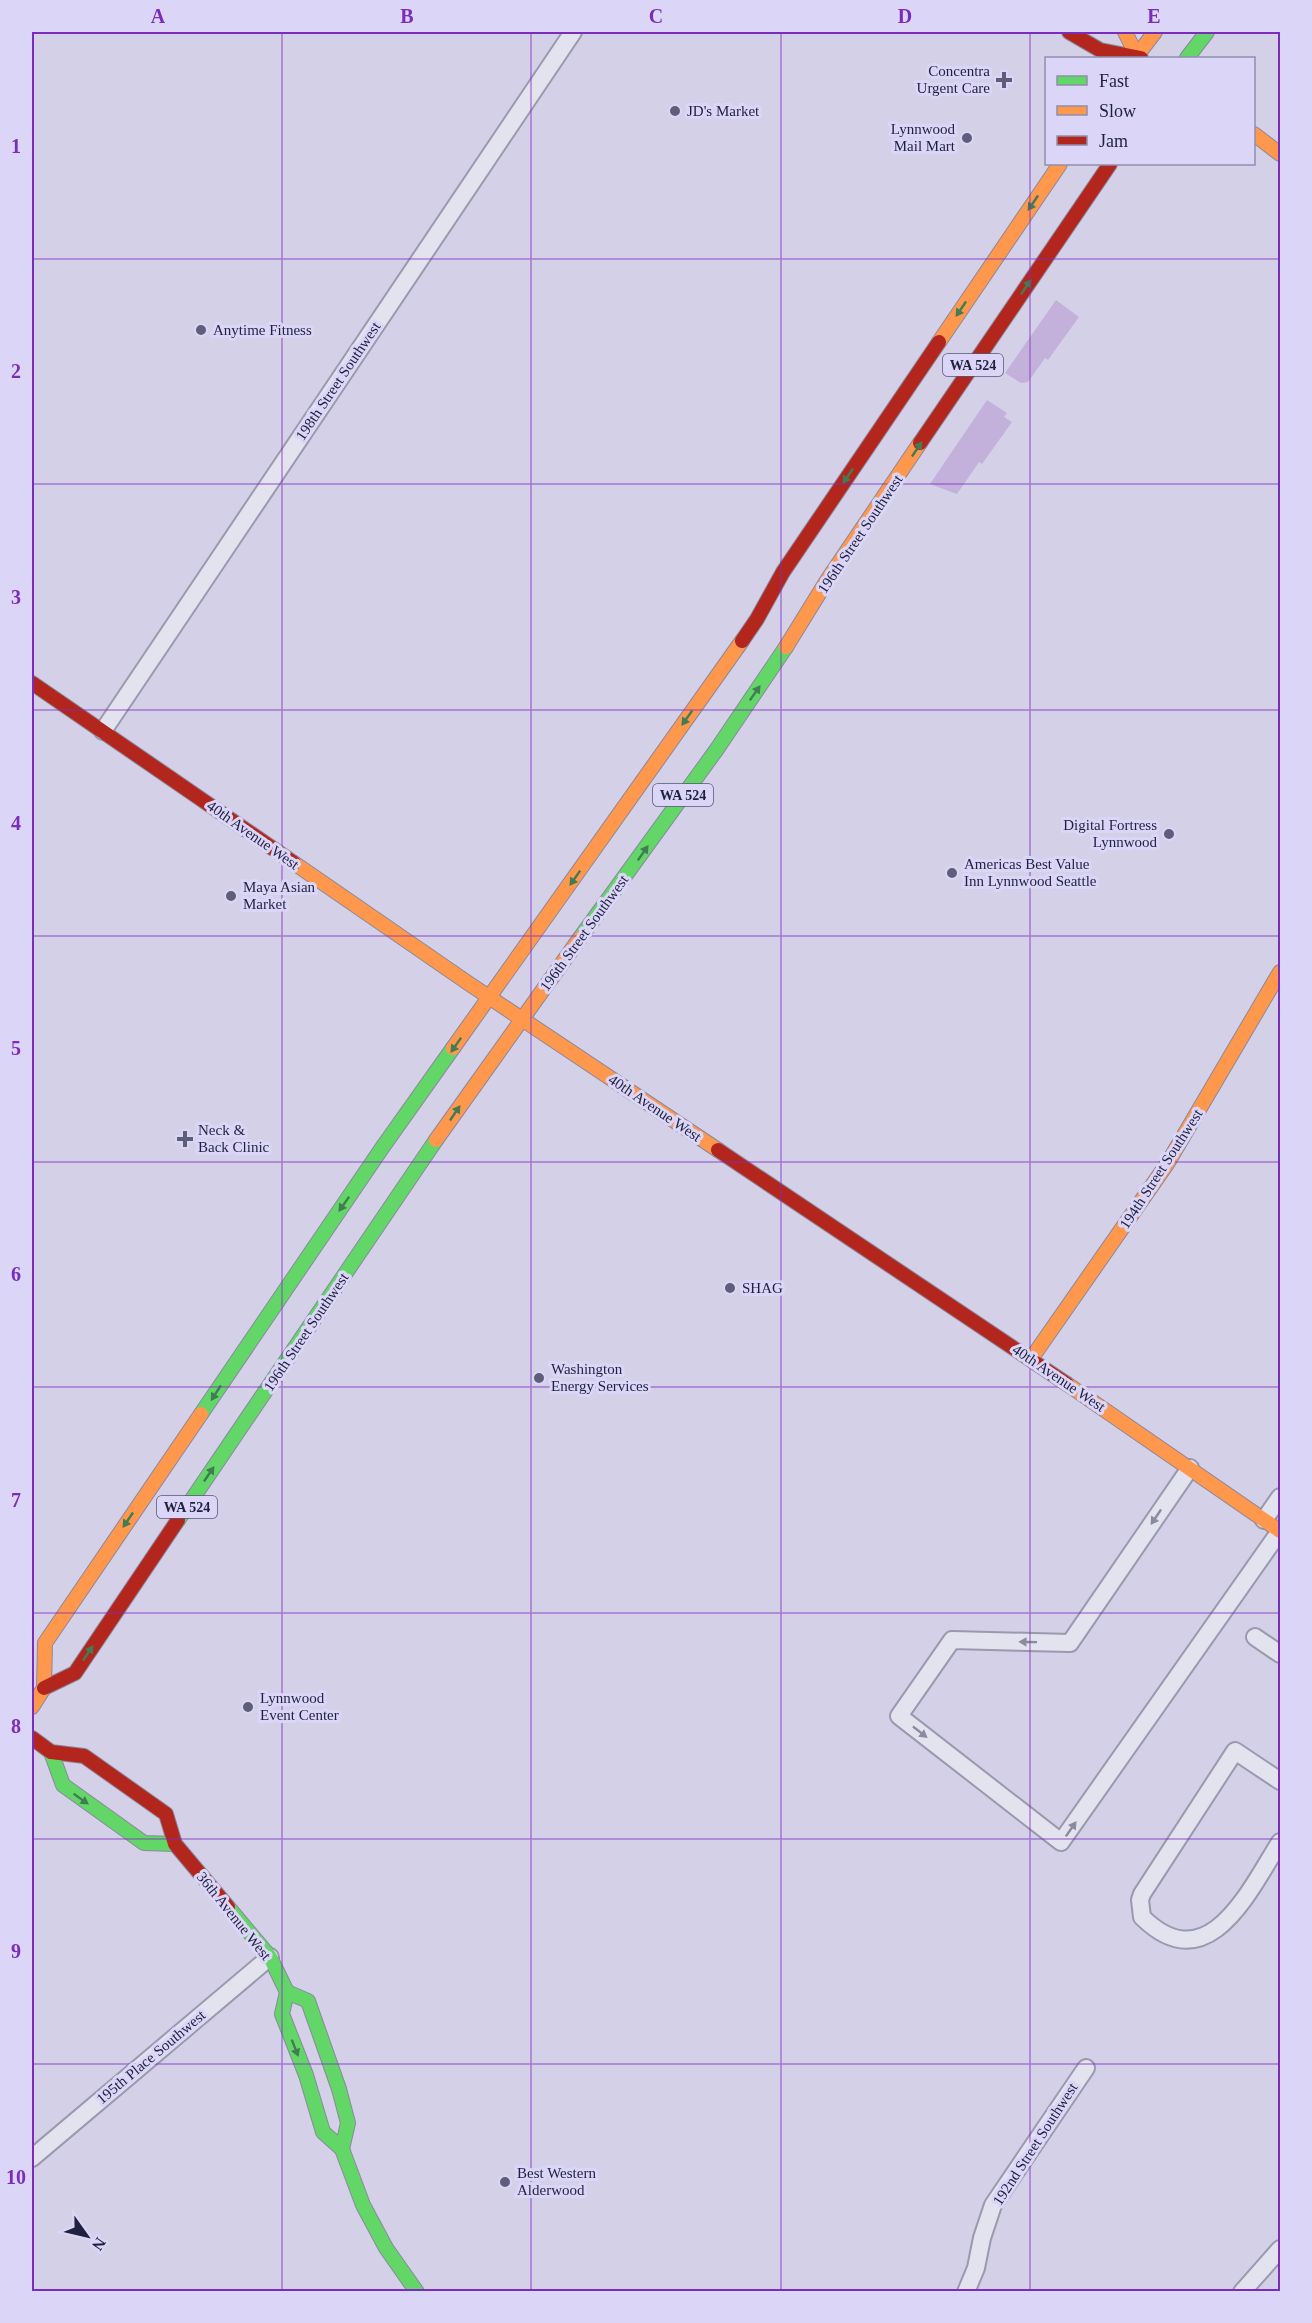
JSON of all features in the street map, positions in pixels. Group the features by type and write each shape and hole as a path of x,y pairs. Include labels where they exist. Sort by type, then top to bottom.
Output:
{"main road":[{"path":"1070,32 1100,50 1133,57"},
{"path":"1125,32 1138,57"},
{"path":"1139,57 1155,32"},
{"path":"1188,57 1207,32"},
{"path":"1255,135 1281,154"},
{"name":"WA 524","path":"44,1688 45,1643 297,1271 751,627 783,572 1059,165"},
{"name":"196th Street Southwest","path":"44,1688 75,1673 521,1018 626,877 787,647 828,579 1109,165"},
{"name":"40th Avenue West","path":"32,682 490,997 1031,1359 1281,1531"},
{"name":"194th Street Southwest","path":"1031,1359 1167,1164 1281,972"},
{"path":"32,1707 44,1688"},
{"name":"36th Avenue West","path":"32,1738 51,1752 84,1756 166,1814 175,1844 270,1957 287,1992"},
{"path":"51,1752 63,1785 144,1843 175,1844"},
{"path":"342,2149 348,2123 339,2089 308,2001 287,1992 282,2014 306,2075 323,2132 342,2149 363,2205 386,2248 417,2292"}],"street":[{"name":"198th Street Southwest","path":"103,731 573,32"},
{"path":"1190,1468 1070,1643 952,1640 899,1716 1061,1842 1281,1531"},
{"path":"1264,1520 1281,1497"},
{"path":"1255,1637 1281,1654"},
{"path":"1281,1781 1235,1751 1142,1894 1140,1910 1142,1917 1171,1937 1202,1938 1216,1932 1240,1905 1281,1842"},
{"name":"195th Place Southwest","path":"32,2158 270,1957"},
{"name":"192nd Street Southwest","path":"966,2292 976,2268 982,2238 993,2205 1086,2068"},
{"path":"1242,2292 1281,2249"}],"shaded area":[{"path":"1056,300 1079,317 1048,360 1045,358 1028,382 1021,383 1005,373"},
{"path":"987,400 1007,413 1004,417 1012,422 982,464 979,462 957,494 930,484"}],"traffic: fast":[{"path":"1188,57 1207,32"},
{"path":"580,938 717,749 786,647"},
{"path":"201,1414 453,1048"},
{"path":"178,1520 436,1140"},
{"path":"51,1752 63,1785 144,1843 175,1844"},
{"path":"228,1907 270,1957 287,1992 282,2014 306,2075 323,2132 342,2149 363,2205 386,2248 417,2292"},
{"path":"287,1992 308,2001 339,2089 348,2123 342,2149"}],"traffic: slow":[{"path":"1125,32 1137,56"},
{"path":"1136,57 1155,32"},
{"path":"1255,135 1280,154"},
{"path":"939,342 1059,165"},
{"path":"786,647 828,579 920,443"},
{"path":"453,1048 742,641"},
{"path":"294,863 468,983 718,1150"},
{"path":"436,1140 580,938"},
{"path":"1031,1359 1167,1164 1280,972"},
{"path":"1067,1384 1280,1531"},
{"path":"32,1707 44,1688 45,1643 201,1414"}],"traffic: jam":[{"path":"1069,32 1100,50 1136,57"},
{"path":"920,443 1109,165"},
{"path":"742,641 783,572 939,342"},
{"path":"32,683 294,863"},
{"path":"718,1150 1067,1384"},
{"path":"44,1688 75,1673 178,1520"},
{"path":"32,1738 51,1752 84,1756 166,1814 175,1844 228,1907"}],"place":[{"name":"Concentra Urgent Care","path":"1004,80"},
{"name":"JD's Market","path":"675,111"},
{"name":"Lynnwood Mail Mart","path":"967,138"},
{"name":"Anytime Fitness","path":"201,330"},
{"name":"Digital Fortress Lynnwood","path":"1169,834"},
{"name":"Americas Best Value Inn Lynnwood Seattle","path":"952,873"},
{"name":"Maya Asian Market","path":"231,896"},
{"name":"Neck & Back Clinic","path":"185,1139"},
{"name":"SHAG","path":"730,1288"},
{"name":"Washington Energy Services","path":"539,1378"},
{"name":"Lynnwood Event Center","path":"248,1707"},
{"name":"Best Western Alderwood","path":"505,2182"}]}
